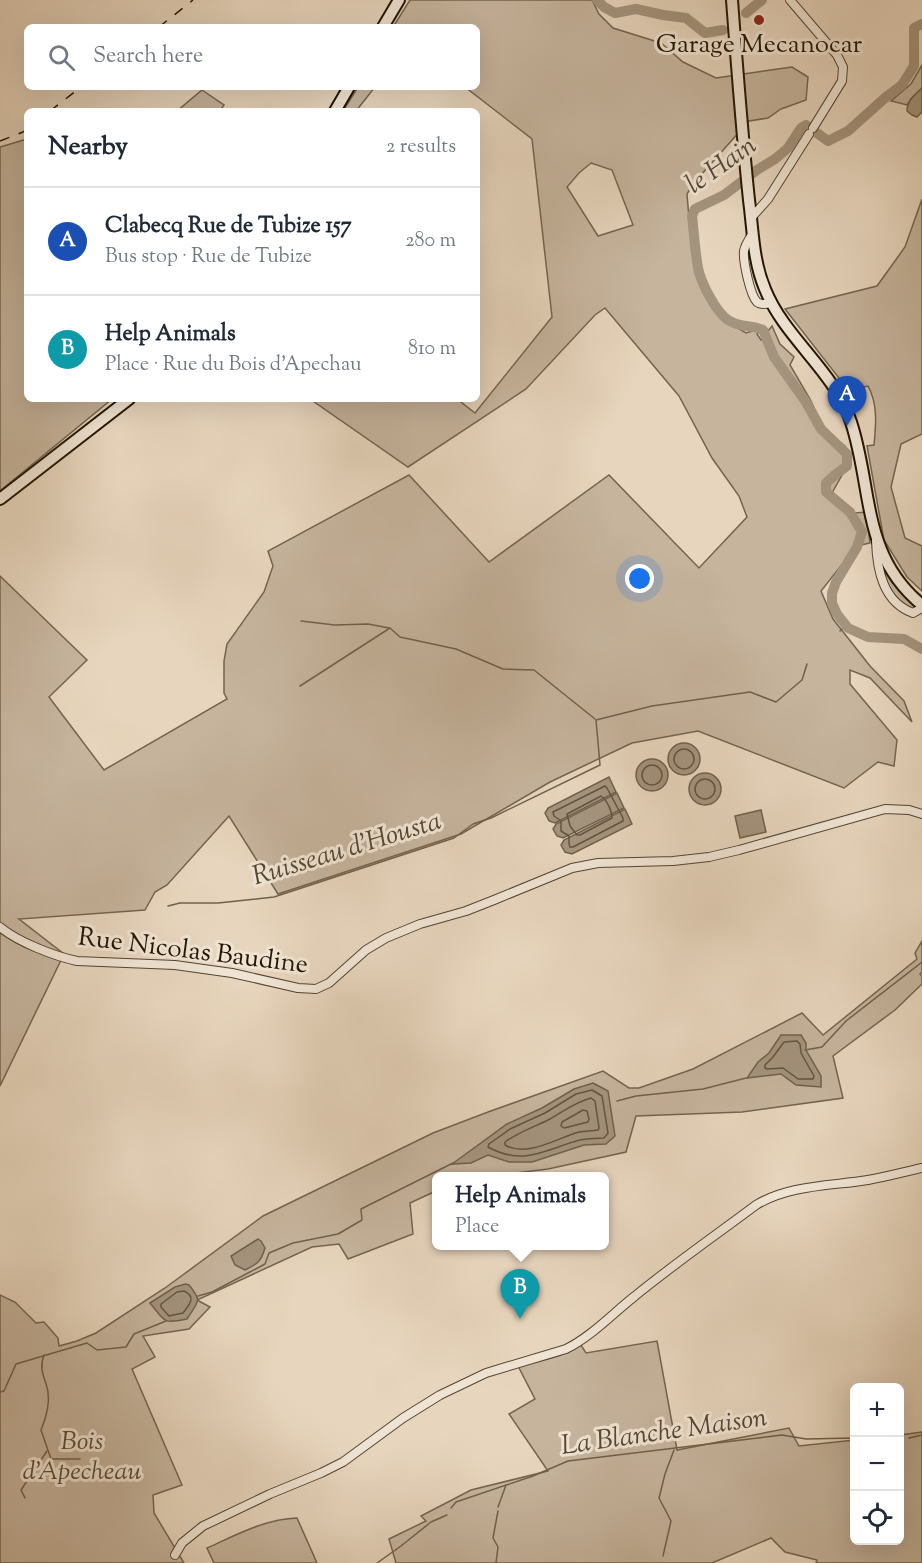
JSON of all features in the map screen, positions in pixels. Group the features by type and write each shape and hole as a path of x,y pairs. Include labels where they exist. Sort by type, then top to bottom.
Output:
{"main road":[{"path":"385,24 399,0"},
{"path":"732,0 746,170 760,275 771,303 831,381 846,408 855,437 880,549 891,571 906,591 922,606"},
{"path":"337,108 347,90"},
{"path":"0,499 125,402"}],"street":[{"path":"751,218 768,199 842,81 843,67 837,55 790,0"},
{"path":"876,537 878,563 888,593 900,607 907,611 913,613 922,606"},
{"name":"Rue Nicolas Baudine","path":"2,929 25,942 66,959 175,965 232,973 298,988 316,989 329,982 366,950 386,938 420,924 494,900 572,868 598,863 690,860 740,850 885,810 909,810 922,813"},
{"path":"175,1555 182,1543 203,1527 343,1462 402,1418 440,1395 486,1373 576,1344 636,1295 769,1197 800,1189 869,1180 922,1168"}],"green space":[{"path":"410,0 592,0 599,14 613,28 661,43 683,62 716,78 792,67 808,77 806,100 781,109 768,118 749,121 693,184 687,194 692,254 720,318 746,333 763,328 757,334 761,340 772,326 780,344 794,357 790,365 821,423 830,435 845,446 847,466 832,493 855,513 866,512 870,543 861,545 857,554 848,557 821,591 833,619 870,666 904,701 912,722 870,678 850,670 850,684 897,740 894,766 878,762 844,788 698,731 632,743 550,782 461,834 278,894 229,816 167,885 155,892 145,910 19,919 64,954 0,1086 0,576 87,660 49,697 104,770 227,699 224,693 224,661 227,644 264,592 273,566 268,551 409,475 489,562 609,475 699,568 747,517 739,496 712,458 679,396 605,308 595,315 526,389 408,467 314,402 461,402 475,413 552,317 532,139 469,90 480,90 480,24 395,24","holes":["591,163 612,170 633,225 598,236 567,187"]},
{"path":"922,65 922,88 907,105 891,101 911,84"},
{"path":"202,90 224,105 222,108 181,108"},
{"path":"356,90 373,90 358,108 345,108"},
{"path":"24,140 24,402 108,402 0,491 0,147"},
{"path":"922,199 922,434 901,444 891,487 905,538 922,546 922,591 907,577 884,540 867,446 874,445 876,422 875,407 868,386 849,391 785,309 877,286 905,247"},
{"path":"887,573 892,582 918,609 915,611 909,608 895,597 884,575"},
{"name":"Bois d'Apecheau","path":"922,941 922,972 920,974 922,984 895,1010 833,1056 843,1098 742,1112 636,1116 626,1152 524,1172 432,1172 432,1193 410,1203 413,1234 348,1259 339,1244 312,1247 197,1300 210,1307 189,1329 143,1336 155,1357 132,1369 182,1485 153,1495 154,1513 184,1563 0,1563 0,1295 15,1302 36,1323 44,1322 58,1338 59,1346 77,1341 96,1333 165,1288 263,1216 433,1133 603,1071 629,1088 639,1088 693,1069 802,1013 823,1035 917,959 915,953"},
{"path":"657,1341 677,1450 789,1428 799,1446 850,1440 850,1545 904,1545 904,1434 922,1432 922,1563 816,1563 817,1560 785,1552 771,1538 712,1563 396,1563 389,1539 426,1521 421,1516 471,1490 548,1471 509,1414 535,1399 518,1366 559,1356 581,1345 586,1353"},
{"path":"297,1518 317,1563 214,1563 207,1548 274,1521"}],"water":[{"path":"922,88 922,112 917,117 907,111 907,107"},
{"path":"684,743 695,748 700,759 695,770 684,775 673,770 668,759 673,748"},
{"path":"652,759 663,764 668,775 663,786 652,791 641,786 636,775 641,764"},
{"path":"705,773 716,778 721,789 716,800 705,805 694,800 689,789 694,778"},
{"path":"609,777 616,792 555,823 549,821 545,813 548,808"},
{"path":"617,793 624,808 563,838 557,836 553,829 556,824"},
{"path":"625,809 632,824 572,854 565,852 561,845 564,840"},
{"path":"761,810 766,832 740,838 735,816"},
{"path":"781,1035 801,1035 806,1043 806,1050 821,1076 821,1087 796,1085 781,1074 747,1078"},
{"path":"593,1083 608,1091 615,1136 606,1144 584,1145 532,1162 509,1162 488,1155 471,1163 452,1164 507,1124 542,1108 574,1089"},
{"path":"258,1239 265,1248 258,1262 245,1270 235,1265 231,1256"},
{"path":"189,1285 196,1295 196,1305 187,1319 165,1320 150,1303 175,1287"}],"waterway":[{"name":"le Hain","path":"597,0 615,13 636,9 686,18 705,33 723,30"},
{"name":"le Hain","path":"746,13 762,0"},
{"name":"le Hain","path":"922,24 914,28 914,66 902,85 848,131 828,141 806,125 801,128 788,148 775,159 724,195 695,209 692,216 698,268 714,304 728,320 738,325 763,330 774,357 806,402 821,429 847,454 847,466 826,483 826,492 850,512 862,532 857,547 832,593 832,603 837,614 848,628 868,637 904,639 922,649"},
{"path":"301,621 335,625 368,624 389,628"},
{"name":"Ruisseau d'Housta","path":"840,631 846,625"},
{"path":"300,686 390,628 400,637 456,649 503,669 534,670 595,719"},
{"name":"Ruisseau d'Housta","path":"168,906 180,903 218,903 274,897 454,838 473,824 491,818 600,765 596,720 652,706 750,692 776,702 802,680 807,664"},
{"path":"805,1050 822,1047 846,1021 922,962"},
{"path":"617,1101 636,1096 703,1089 746,1078"},
{"path":"435,1172 453,1163"},
{"path":"198,1296 212,1292 265,1264 269,1253 293,1243 338,1234 362,1220 361,1209 432,1174"},
{"path":"0,1392 4,1391 16,1364 87,1343 97,1350 126,1347 134,1334 166,1321"},
{"path":"44,1355 42,1370 48,1392 48,1402 41,1430 51,1459 80,1459"},
{"name":"La Blanche Maison","path":"451,1508 456,1502 533,1476 568,1461 782,1435 806,1439 850,1438"},
{"name":"La Blanche Maison","path":"909,1438 922,1435"},
{"path":"663,1556 671,1521 659,1498 674,1450"},
{"path":"25,1498 21,1490 47,1451"},
{"path":"498,1507 506,1485"},
{"path":"496,1563 498,1547 493,1538 498,1511"},
{"name":"La Blanche Maison","path":"377,1563 431,1522 447,1515"}],"railway":[{"path":"163,24 193,0"},
{"path":"54,108 77,90"},
{"path":"0,141 24,131"}],"place":[{"name":"Garage Mecanocar","path":"759,20"},
{"name":"Clabecq Rue de Tubize 157","path":"847,426"},
{"name":"Help Animals","path":"520,1319"}]}
